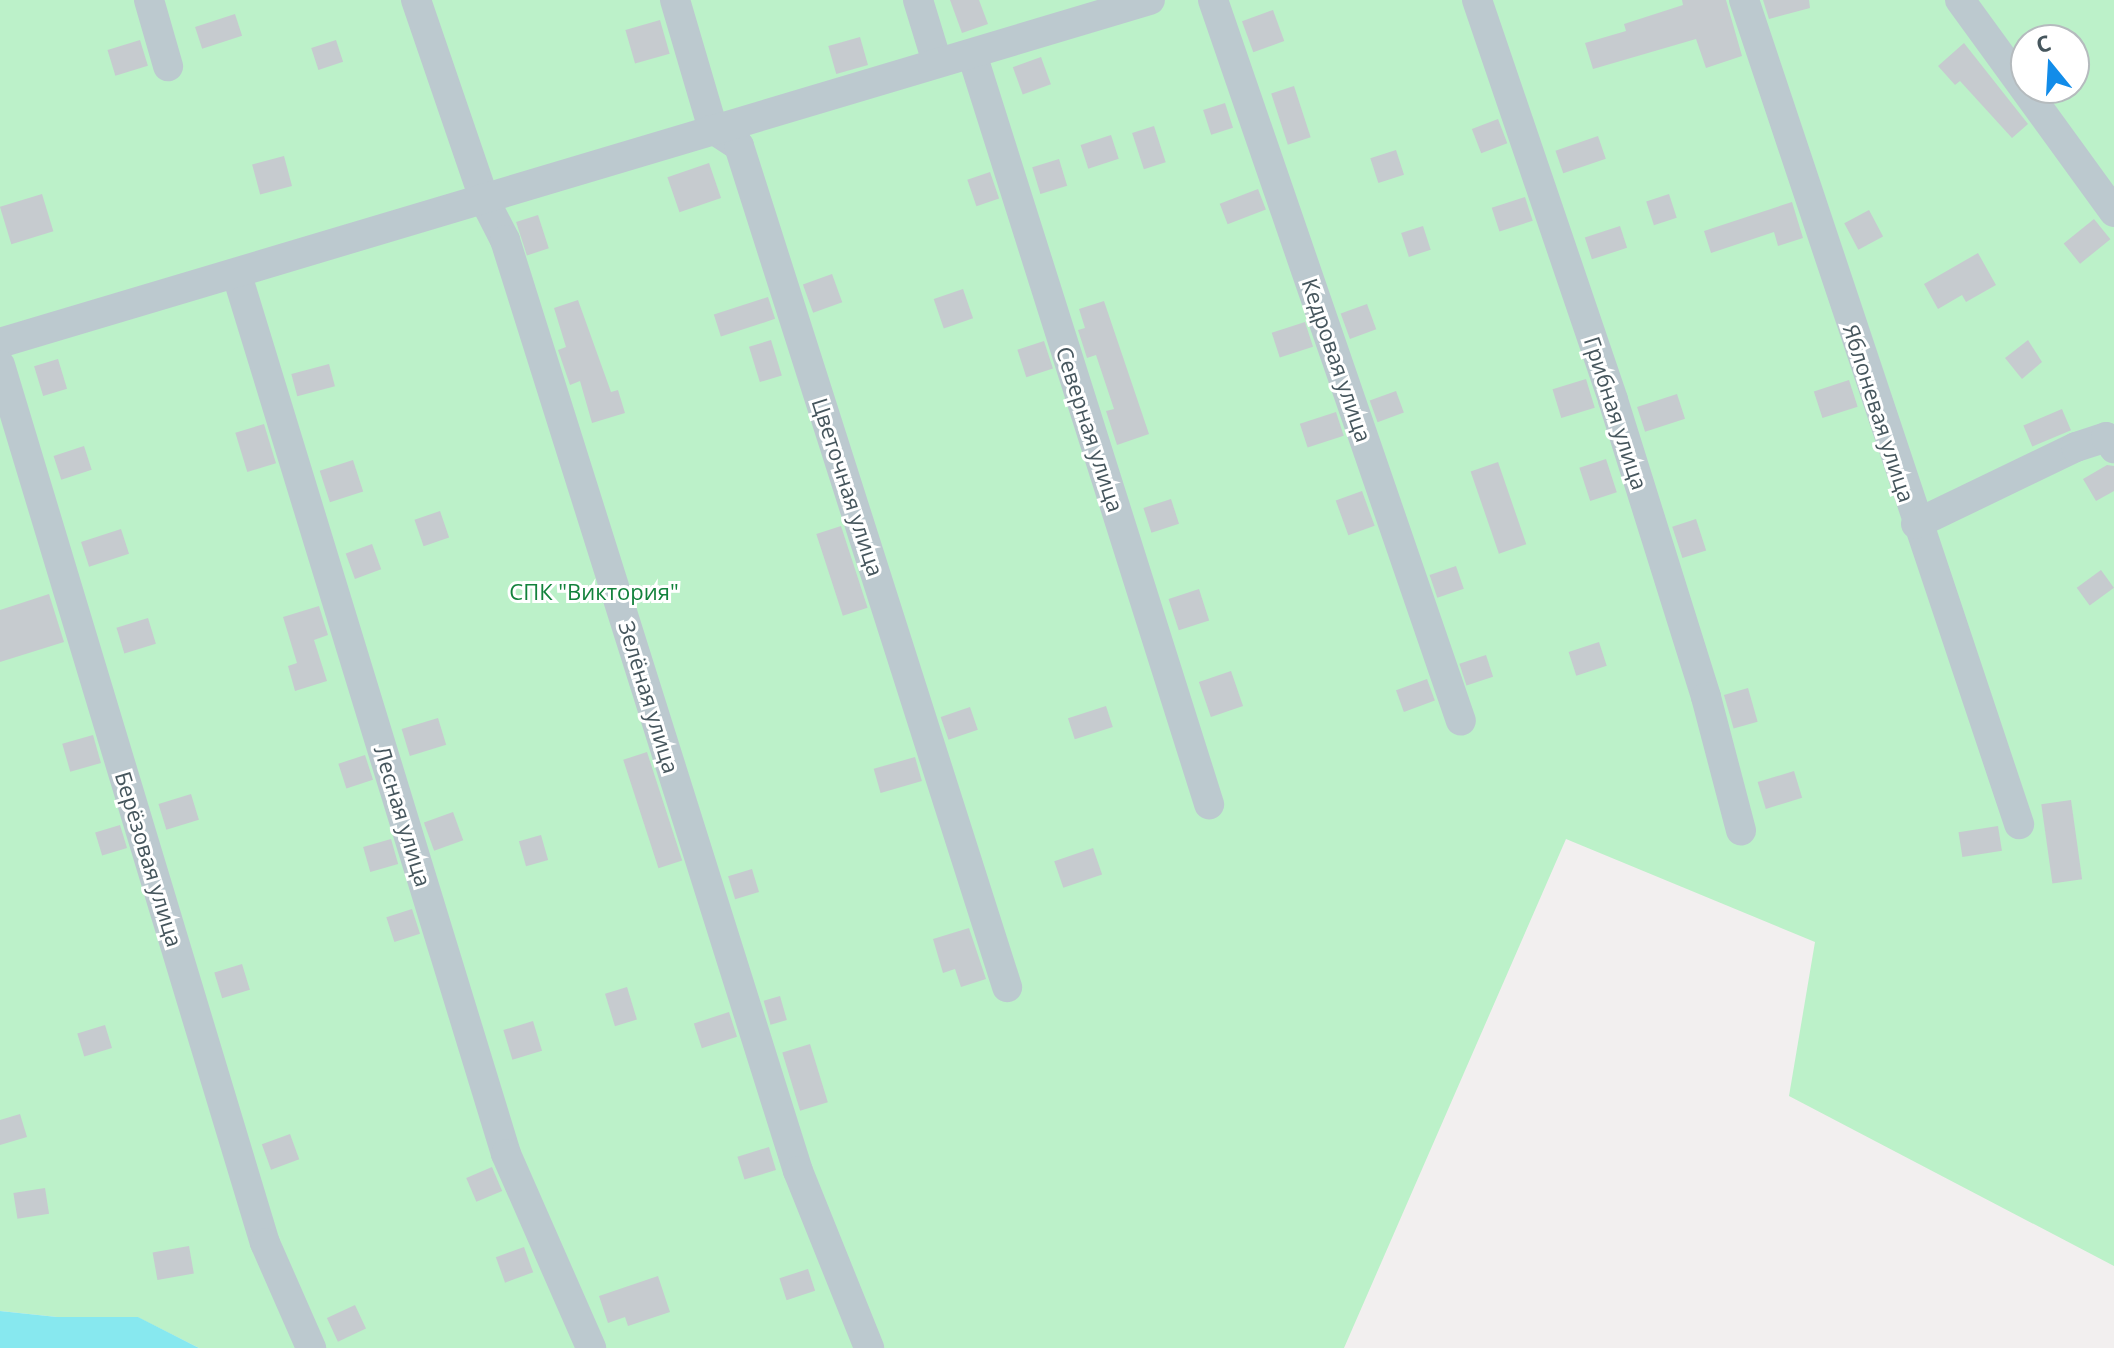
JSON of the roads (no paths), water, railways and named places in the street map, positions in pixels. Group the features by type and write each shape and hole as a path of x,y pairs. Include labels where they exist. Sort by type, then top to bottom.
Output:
{"street":[{"path":"149,0 168,66"},
{"name":"Зелёная улица","path":"416,0 485,201 505,240 798,1171 869,1348"},
{"path":"675,0 713,129"},
{"path":"918,0 937,62"},
{"path":"0,343 237,275 713,129 1150,0"},
{"name":"Кедровая улица","path":"1213,0 1461,721"},
{"name":"Грибная улица","path":"1477,0 1617,415 1706,697 1741,830"},
{"name":"Яблоневая улица","path":"1744,0 1916,524 2019,824"},
{"path":"1960,0 2114,212"},
{"name":"Северная улица","path":"972,54 1209,804"},
{"name":"Цветочная улица","path":"713,129 739,146 1007,987"},
{"name":"Лесная улица","path":"237,275 506,1154 591,1348"},
{"name":"Берёзовая улица","path":"0,365 265,1243 311,1348"},
{"path":"1916,524 2076,447 2106,437 2114,448"}],"water":[{"path":"0,1311 57,1317 138,1317 199,1348 0,1348"}],"park label":[{"name":"СПК \"Виктория\"","path":"594,592"}]}
